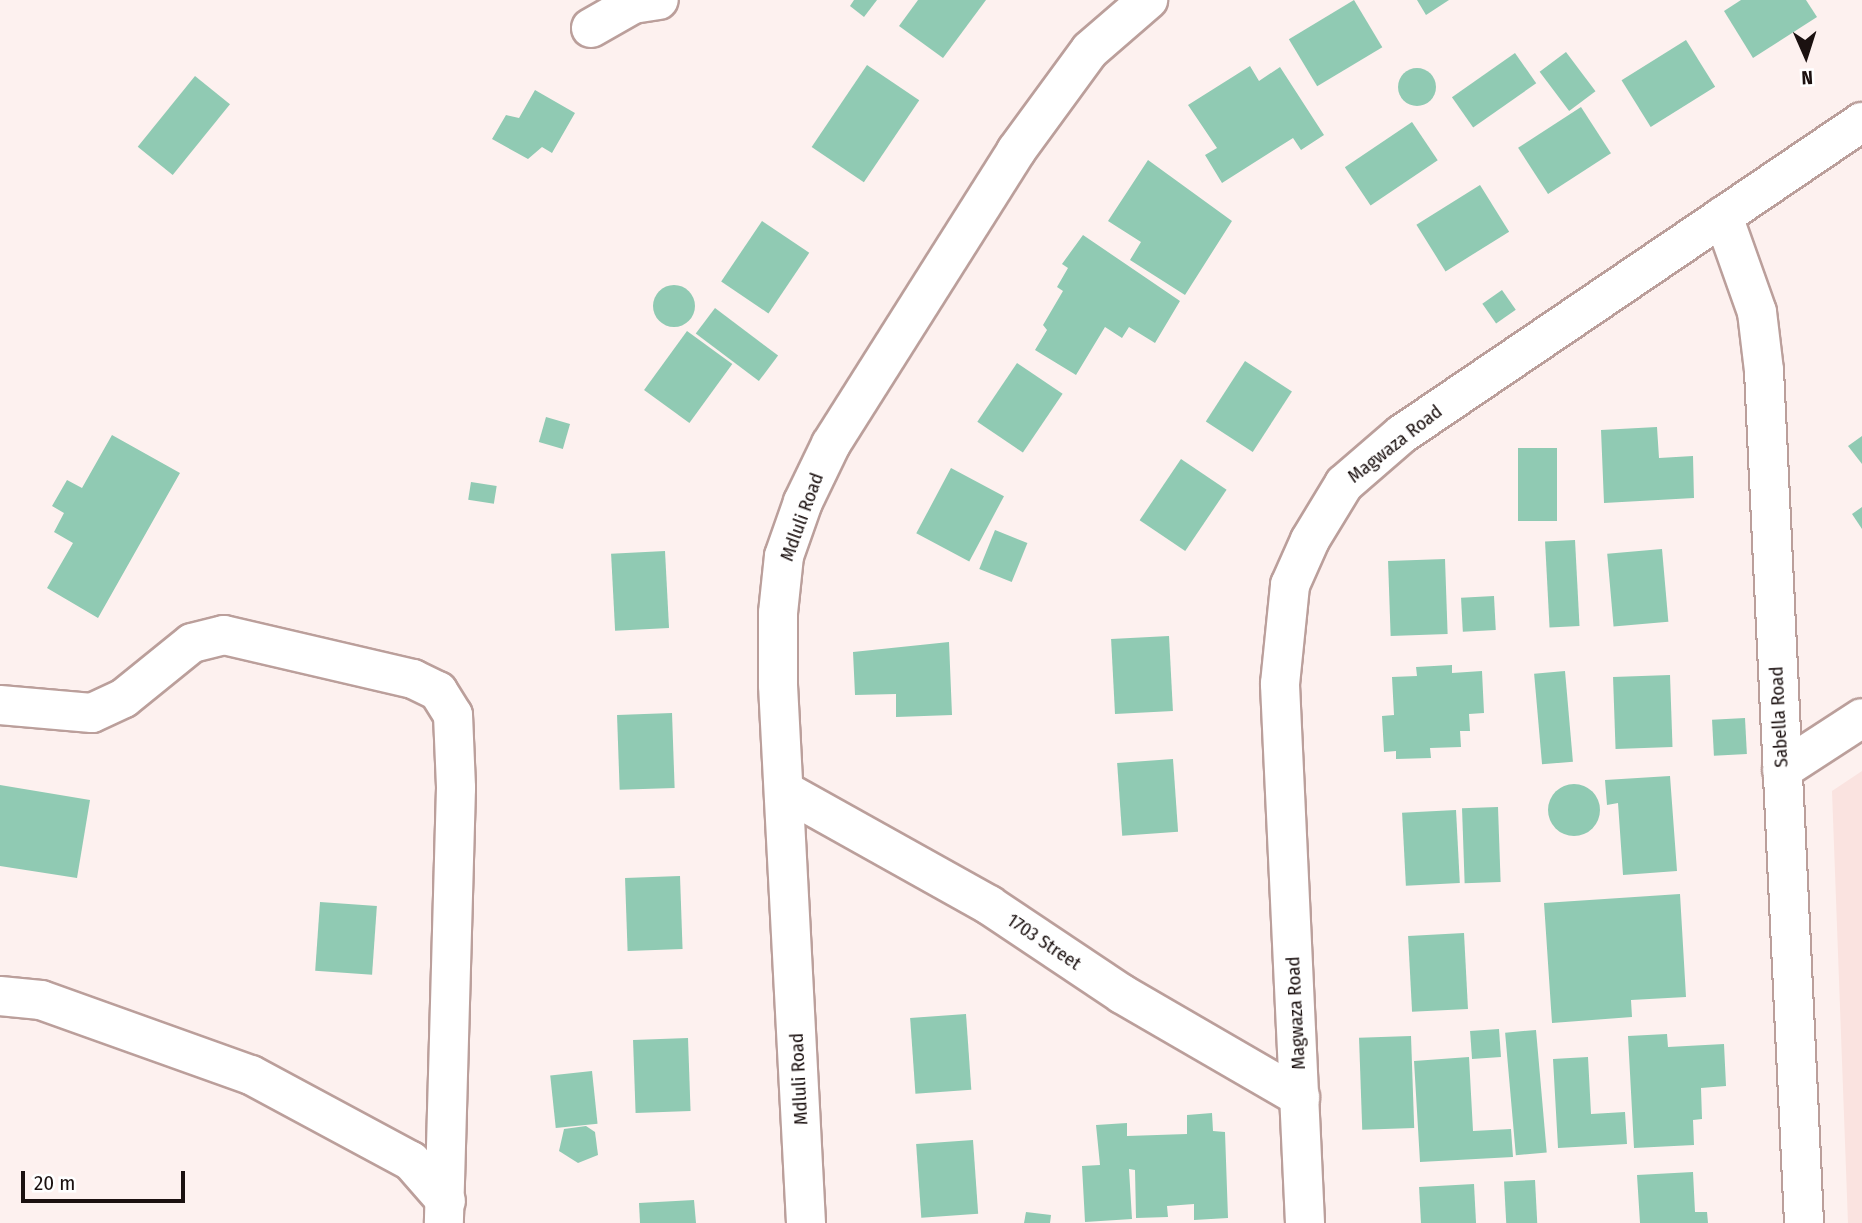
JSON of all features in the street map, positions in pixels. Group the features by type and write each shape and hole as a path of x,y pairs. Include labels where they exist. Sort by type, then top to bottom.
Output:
{"street":[{"path":"591,28 633,5 659,0"},
{"name":"Mdluli Road","path":"806,1223 778,613 784,556 803,502 831,444 1057,89 1090,50 1148,0"},
{"name":"Magwaza Road","path":"1305,1223 1280,684 1290,585 1310,540 1344,484 1402,434 1862,122"},
{"name":"Sabella Road","path":"1723,216 1758,312 1763,359 1804,1223"},
{"path":"0,705 92,713 124,698 192,643 224,635 413,679 438,691 453,715 456,788 445,1212"},
{"path":"1782,770 1862,718"},
{"name":"1703 Street","path":"785,791 989,905 1122,993 1300,1097"},
{"path":"0,996 41,1000 251,1074 411,1161 445,1212"}],"shaded area":[{"path":"1862,771 1862,1223 1848,1223 1832,791"}],"building":[{"path":"854,0 877,0 864,17 850,6"},
{"path":"918,0 986,0 943,58 899,26"},
{"path":"1354,0 1382,47 1317,86 1289,39"},
{"path":"1417,0 1449,0 1426,15"},
{"path":"1741,0 1806,0 1817,17 1753,58 1724,11"},
{"path":"1686,40 1715,87 1651,127 1622,80"},
{"path":"1566,52 1595,91 1569,111 1540,72"},
{"path":"1515,53 1536,83 1473,127 1452,97"},
{"path":"867,65 919,100 864,182 812,147"},
{"path":"1250,66 1259,81 1280,67 1324,135 1301,150 1293,138 1222,183 1205,155 1217,148 1188,105"},
{"path":"1417,68 1431,73 1436,87 1431,101 1417,106 1403,101 1398,87 1403,73"},
{"path":"195,76 230,104 173,175 138,147"},
{"path":"535,90 575,113 552,153 542,147 528,159 492,139 506,115 519,118"},
{"path":"1581,107 1611,153 1548,194 1518,148"},
{"path":"1412,122 1438,160 1371,205 1345,167"},
{"path":"1148,160 1232,221 1185,295 1130,260 1141,242 1108,221"},
{"path":"1480,185 1509,232 1446,271 1416,225"},
{"path":"762,221 809,253 768,313 721,282"},
{"path":"1083,235 1180,301 1155,343 1129,327 1122,338 1105,327 1076,375 1035,350 1047,330 1043,325 1063,291 1057,287 1068,268 1062,264"},
{"path":"674,285 689,291 695,306 689,321 674,327 659,321 653,306 659,291"},
{"path":"1502,290 1516,310 1496,323 1482,304"},
{"path":"715,308 778,356 759,381 696,334"},
{"path":"687,331 732,364 689,423 644,390"},
{"path":"1245,361 1292,391 1253,452 1206,421"},
{"path":"1017,363 1063,394 1023,453 977,422"},
{"path":"546,417 570,424 563,449 539,442"},
{"path":"1657,427 1659,458 1693,456 1694,498 1604,503 1601,430"},
{"path":"112,435 180,473 98,618 47,588 73,543 54,532 64,513 52,506 67,480 82,488"},
{"path":"1862,436 1862,464 1848,446"},
{"path":"1518,448 1557,448 1557,521 1518,521"},
{"path":"1181,459 1227,490 1185,551 1140,520"},
{"path":"951,468 1004,496 969,562 916,533"},
{"path":"471,482 497,486 494,504 468,500"},
{"path":"1862,507 1862,529 1852,514"},
{"path":"995,530 1027,543 1012,582 979,569"},
{"path":"1575,540 1580,626 1550,627 1545,542"},
{"path":"1662,549 1668,622 1614,627 1607,554"},
{"path":"665,551 669,628 615,631 611,554"},
{"path":"1445,559 1448,634 1391,636 1388,561"},
{"path":"1494,596 1496,630 1463,632 1461,598"},
{"path":"1169,636 1173,711 1115,714 1111,639"},
{"path":"949,642 952,715 896,717 896,694 855,695 853,652"},
{"path":"1452,665 1452,673 1482,671 1484,713 1469,714 1470,731 1460,731 1461,747 1430,748 1431,758 1396,759 1396,751 1384,752 1382,716 1394,715 1392,677 1417,676 1416,667"},
{"path":"1565,671 1573,762 1542,764 1534,674"},
{"path":"1670,675 1673,747 1616,749 1613,677"},
{"path":"672,713 675,788 620,790 617,715"},
{"path":"1745,718 1747,754 1714,756 1712,720"},
{"path":"1173,759 1178,832 1122,836 1117,763"},
{"path":"1670,776 1677,871 1623,875 1618,803 1607,805 1605,780"},
{"path":"1574,784 1584,786 1592,792 1598,800 1598,820 1592,828 1584,834 1574,836 1564,834 1556,828 1550,820 1548,810 1550,800 1556,792 1564,786"},
{"path":"0,785 90,800 77,878 0,866"},
{"path":"1498,807 1501,882 1465,883 1462,808"},
{"path":"1456,810 1460,883 1406,886 1402,813"},
{"path":"680,876 683,949 628,951 625,878"},
{"path":"1680,894 1686,997 1631,1000 1632,1017 1552,1023 1544,903"},
{"path":"320,902 377,906 372,975 315,971"},
{"path":"1464,933 1468,1009 1412,1012 1408,936"},
{"path":"966,1014 971,1090 915,1094 910,1018"},
{"path":"1499,1029 1501,1057 1472,1059 1470,1031"},
{"path":"1536,1030 1547,1153 1516,1155 1505,1033"},
{"path":"1667,1034 1668,1047 1724,1044 1726,1086 1701,1088 1702,1119 1693,1120 1694,1145 1634,1148 1628,1036"},
{"path":"1411,1036 1414,1128 1362,1130 1359,1038"},
{"path":"688,1038 691,1111 636,1113 633,1040"},
{"path":"1469,1057 1473,1131 1511,1129 1513,1157 1420,1162 1414,1061"},
{"path":"1588,1057 1591,1114 1625,1112 1627,1144 1558,1148 1553,1059"},
{"path":"592,1071 598,1124 556,1128 550,1075"},
{"path":"1212,1113 1213,1131 1225,1132 1228,1218 1194,1220 1194,1204 1167,1206 1168,1217 1136,1218 1135,1170 1129,1169 1132,1219 1085,1222 1082,1166 1100,1165 1096,1125 1127,1123 1127,1136 1187,1134 1187,1115"},
{"path":"586,1126 595,1132 598,1155 578,1163 559,1151 564,1129"},
{"path":"973,1140 978,1214 921,1218 916,1144"},
{"path":"1693,1172 1695,1212 1707,1212 1708,1223 1640,1223 1637,1175"},
{"path":"1535,1180 1537,1223 1506,1223 1504,1182"},
{"path":"1474,1184 1476,1223 1421,1223 1419,1187"},
{"path":"694,1200 696,1223 640,1223 639,1203"},
{"path":"1026,1212 1051,1215 1050,1223 1024,1223"}]}
